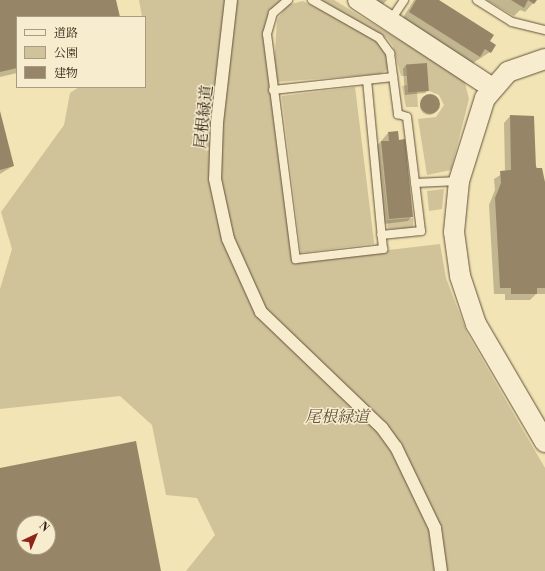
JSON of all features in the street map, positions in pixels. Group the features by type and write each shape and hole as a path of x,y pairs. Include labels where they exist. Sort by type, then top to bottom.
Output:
{"street":[{"name":"尾根緑道","path":"231,0 217,123 216,172 228,239 261,312 382,428 396,447 435,528 441,571"},
{"path":"358,0 491,87"},
{"path":"545,59 516,68 491,87 480,108 459,181 454,244 468,304 545,442"}],"lane":[{"path":"288,0 269,22 273,90 296,259 383,249 367,81"},
{"path":"312,0 379,38 390,53 398,114 407,117 421,231 381,235"},
{"path":"390,21 404,0"},
{"path":"478,0 512,22 545,30"},
{"path":"273,90 393,77"},
{"path":"415,183 459,181"}],"green space":[{"name":"尾根緑道","path":"139,0 282,0 269,17 294,261 440,244 446,278 467,333 545,468 545,571 186,571 215,535 197,498 166,495 152,425 120,396 0,409 0,289 12,249 1,212 64,125 70,93 78,88 146,88 146,16 142,16"},
{"path":"321,0 334,0 464,79 469,99 451,170 427,175 418,119 436,117 444,105 439,95 429,91 427,64 406,65 407,76 401,76 393,46 387,38"},
{"path":"303,1 377,39 387,52 389,69 380,74 277,82 274,66 277,20 287,5"},
{"path":"407,85 408,92 417,92 418,107 406,107 402,86"},
{"path":"355,87 374,244 301,253 282,96"},
{"path":"380,145 388,220 413,218 413,228 388,229"},
{"path":"444,189 442,209 429,211 427,191"}],"building":[{"path":"0,0 116,0 120,16 16,16 16,68 0,72"},
{"path":"416,0 439,0 494,35 490,41 496,45 491,53 485,49 480,57 409,12"},
{"path":"511,0 528,0 524,8"},
{"path":"528,0 537,0 534,4"},
{"path":"427,63 429,91 408,92 406,64"},
{"path":"430,94 437,97 440,104 437,111 430,114 423,111 420,104 423,97"},
{"path":"0,111 14,166 0,170"},
{"path":"510,115 534,116 536,168 542,168 545,182 545,288 537,288 537,294 511,294 511,288 500,288 495,198 501,183 500,171 511,170"},
{"path":"398,131 399,140 405,139 413,217 389,219 381,141 389,141 388,132"},
{"path":"136,441 161,571 0,571 0,468"}]}
